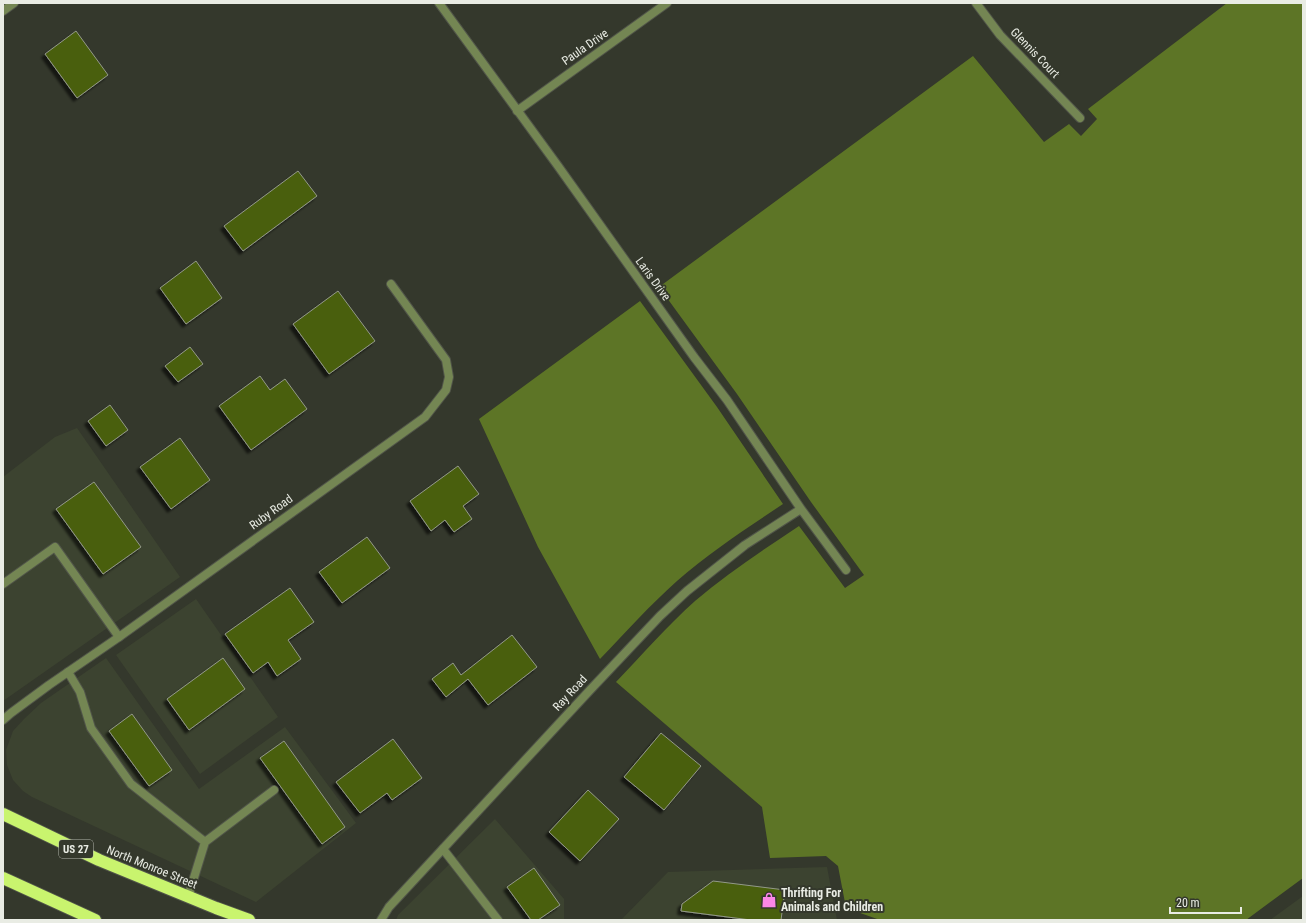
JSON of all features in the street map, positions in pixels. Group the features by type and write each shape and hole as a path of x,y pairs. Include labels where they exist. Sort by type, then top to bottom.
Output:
{"highway":[{"name":"North Monroe Street","path":"3,814 99,860 188,897 249,920"},
{"path":"3,878 95,920"}],"street":[{"path":"3,11 14,3"},
{"name":"Laris Drive","path":"439,3 558,166 694,357 727,400 801,509 846,570"},
{"name":"Paula Drive","path":"517,111 667,3"},
{"name":"Glennis Court","path":"976,3 1000,35 1080,118"},
{"name":"Ruby Road","path":"3,720 10,713 119,637 425,417 446,390 449,377 446,360 391,284"},
{"name":"Ray Road","path":"381,920 389,908 443,849 660,616 687,591 745,545 801,509"},
{"path":"3,584 55,547 119,637"},
{"path":"68,672 80,692 91,728 131,784 206,842"},
{"path":"188,897 206,842 274,790"},
{"path":"443,849 498,920"}],"shaded area":[{"path":"77,428 180,577 3,701 3,477 55,437"},
{"path":"196,599 278,717 200,774 116,655"},
{"path":"106,658 199,789 285,727 356,823 256,902 32,797 23,791 13,780 7,765 6,750 13,731 41,703"},
{"path":"495,819 564,899 564,920 396,920 398,915"},
{"path":"827,867 837,920 621,920 668,872"},
{"path":"1303,896 1303,920 1270,920"}],"green space":[{"path":"1227,3 1303,3 1303,878 1246,920 880,920 846,908 838,866 826,856 770,858 762,807 616,682 665,630 695,601 733,571 799,526 845,588 864,575 811,502 737,394 659,287 973,56 1044,142 1069,124 1081,136 1097,119 1088,109"},
{"path":"640,301 717,407 783,504 702,560 677,581 600,659 538,547 479,419"}],"building":[{"path":"76,31 108,75 77,98 45,54"},
{"path":"298,171 317,196 243,251 224,226"},
{"path":"196,261 222,298 186,324 160,288"},
{"path":"338,291 375,341 329,374 293,324"},
{"path":"190,347 203,364 178,382 165,366"},
{"path":"260,376 270,390 285,379 307,409 251,450 219,406"},
{"path":"110,405 128,430 106,446 88,421"},
{"path":"180,438 210,480 171,509 140,467"},
{"path":"458,466 479,494 463,506 472,519 454,532 445,520 431,531 410,501"},
{"path":"94,482 141,547 103,574 56,509"},
{"path":"367,537 390,568 342,603 319,572"},
{"path":"290,588 314,622 288,640 301,659 277,676 268,662 253,673 225,634"},
{"path":"512,635 537,667 488,705 468,679 446,697 432,679 453,663 461,675"},
{"path":"223,658 245,689 189,730 167,699"},
{"path":"132,714 172,770 149,786 109,731"},
{"path":"661,733 701,766 664,810 624,777"},
{"path":"393,739 422,778 392,800 387,793 360,813 336,782"},
{"path":"284,741 345,827 322,844 260,758"},
{"path":"588,790 619,819 580,861 549,832"},
{"path":"534,868 560,905 538,920 531,920 507,887"},
{"path":"713,881 785,890 781,920 751,920 681,911 682,904"}],"place":[{"name":"Thrifting For Animals and Children","path":"769,900"}]}
